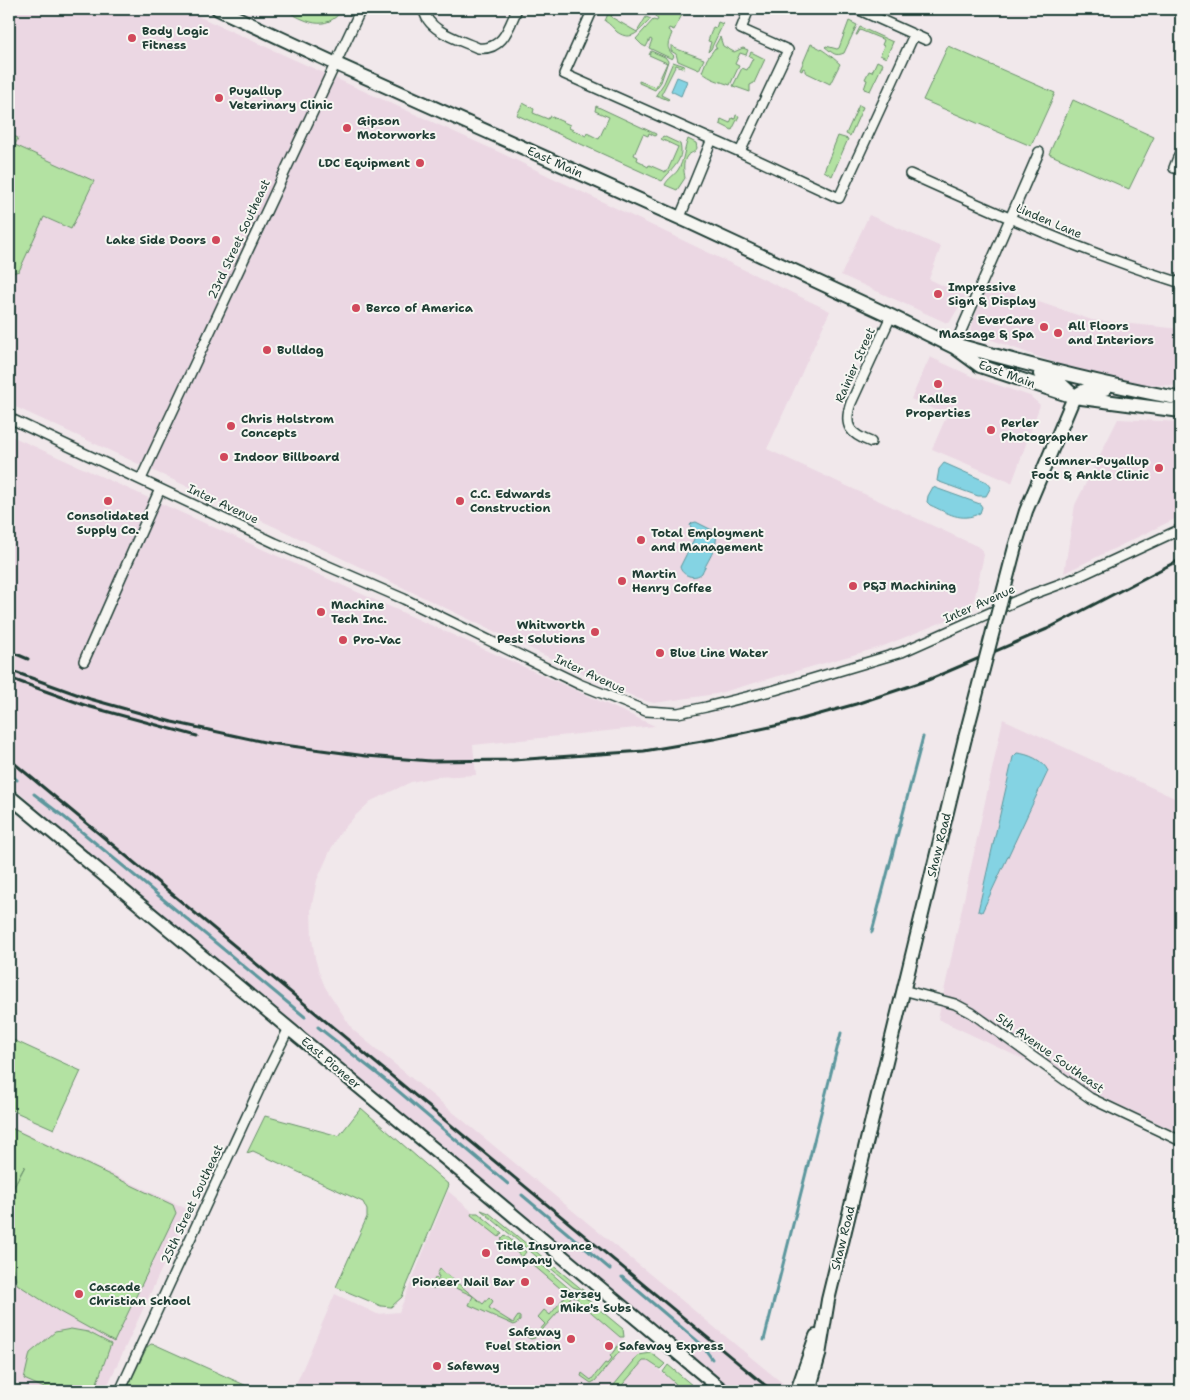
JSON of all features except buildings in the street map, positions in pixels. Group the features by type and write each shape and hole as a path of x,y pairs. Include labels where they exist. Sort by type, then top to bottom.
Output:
{"main road":[{"name":"East Main","path":"218,9 334,63 680,217 954,346 980,366 1074,397 1181,411"},
{"name":"East Main","path":"954,346 999,356 1055,372 1133,390 1179,398"},
{"name":"East Main","path":"999,356 1060,383 1074,397"},
{"name":"East Main","path":"1074,397 1082,390 1089,388 1179,398"},
{"name":"Shaw Road","path":"809,1391 819,1356 828,1300 965,738 1015,547 1029,503 1074,397"},
{"name":"East Pioneer","path":"9,796 723,1391"},
{"name":"Shaw Road","path":"797,1391 828,1300"}],"street":[{"name":"23rd Street Southeast","path":"141,479 334,63 361,9"},
{"path":"424,9 426,17 434,27 478,48 484,49 494,46 504,38 518,9"},
{"path":"593,9 564,74 712,139 839,198 914,35"},
{"path":"740,152 788,50 741,29 749,9"},
{"path":"857,9 926,40"},
{"path":"1181,85 1181,102"},
{"path":"680,217 712,139"},
{"path":"1174,168 1181,150"},
{"path":"954,346 1039,152"},
{"name":"Linden Lane","path":"910,174 1108,259 1181,283"},
{"name":"Rainier Street","path":"871,442 853,433 848,425 848,415 851,403 891,316"},
{"name":"Inter Avenue","path":"9,418 275,543 404,599 579,684 637,709 664,713 678,713 775,690 902,652 1009,604 1071,580 1181,529"},
{"path":"84,661 160,489"},
{"name":"5th Avenue Southeast","path":"904,990 955,1004 972,1012 1090,1098 1181,1141"},
{"name":"25th Street Southeast","path":"120,1391 289,1028"}],"shaded area":[{"path":"9,9 182,9 501,153 830,311 767,449 981,548 984,555 972,610 881,647 716,694 654,703 639,699 567,666 318,547 9,404 9,274 19,271 44,217 70,229 15,145 18,138 9,134"},
{"path":"869,215 941,247 929,279 965,296 950,322 947,323 841,275"},
{"path":"986,284 1092,320 1181,329 1181,386 1140,384 1064,366 970,332"},
{"path":"930,357 971,376 1030,396 1040,405 1012,483 932,449 947,415 911,399"},
{"path":"1118,419 1181,422 1181,516 1064,573 1075,505"},
{"path":"9,435 655,726 473,745 476,775 436,777 411,782 371,801 340,833 317,880 311,909 315,958 325,987 353,1030 792,1391 723,1391 299,1036 9,784"},
{"path":"1003,719 1181,801 1181,1134 938,1019"},
{"name":"Cascade Christian School","path":"9,1126 189,1210 105,1391 35,1391 9,1379"},
{"path":"448,1191 684,1391 293,1391 335,1294 377,1314 399,1312"}],"green space":[{"path":"283,9 343,9 336,17 329,21 314,23 299,18"},
{"path":"610,9 612,9 613,13 611,17 637,32 646,17 651,19 636,33 628,36 623,35 605,21"},
{"path":"659,9 685,9 674,30 669,28 668,30 672,33 668,45 669,50 674,56 672,59 649,48 652,40 650,39 646,47 636,39 653,20 657,21 658,19 655,17"},
{"path":"849,21 857,25 844,53 834,54 825,47 839,48"},
{"path":"718,22 723,24 708,52 711,42 708,41 713,27 716,28"},
{"path":"860,27 893,42 886,58 880,55 884,46 882,45 884,40 860,30 856,35"},
{"path":"720,37 723,46 734,52 743,48 748,50 746,55 740,53 735,64 739,66 730,85 712,79 702,72 707,59 715,48 717,49 715,46"},
{"path":"811,44 823,50 840,64 830,84 805,72 803,68 802,71 800,70"},
{"path":"671,45 674,48 704,59 699,70 678,61 676,54 671,51"},
{"path":"948,46 1055,93 1031,146 923,100"},
{"path":"651,51 665,57 668,61 661,82 655,90 639,83 639,81 656,87 667,63 649,55"},
{"path":"751,52 765,59 754,83 750,85 750,92 733,86 742,68 747,70 753,58 749,56"},
{"path":"877,61 883,64 870,91 864,89 867,80 865,79 869,71 872,72"},
{"path":"673,62 685,66 684,68 676,65 661,95 668,100 656,95 664,83"},
{"path":"1073,100 1154,137 1129,189 1049,154"},
{"path":"523,103 534,109 533,113 548,119 550,116 570,125 569,128 586,136 587,133 599,139 609,117 595,111 596,106 656,134 655,136 649,133 648,136 643,134 634,155 643,164 665,172 668,170 678,147 661,139 663,136 680,144 679,160 662,181 517,115"},
{"path":"859,105 863,107 850,136 846,134"},
{"path":"736,115 739,116 732,130 720,124 721,119 730,123 732,118 735,119"},
{"path":"9,134 18,138 15,145 94,181 71,229 44,217 19,271 9,274"},
{"path":"838,136 848,139 832,176 824,171"},
{"path":"688,139 696,143 697,148 684,161 685,178 677,190 665,185 680,166"},
{"path":"9,1038 81,1071 54,1129 9,1109"},
{"path":"361,1108 449,1185 402,1297 391,1307 381,1306 336,1287 367,1217 367,1210 363,1202 253,1151 247,1153 265,1116 339,1136"},
{"name":"Cascade Christian School","path":"9,1127 173,1205 176,1213 114,1342 60,1312 17,1284 9,1254 9,1197 25,1166 9,1194"},
{"path":"481,1210 489,1213 584,1291 573,1287"},
{"path":"472,1213 478,1213 502,1233 499,1237 471,1215"},
{"path":"505,1235 526,1252 522,1257 501,1239"},
{"path":"536,1260 572,1291 582,1295 623,1329 624,1337 620,1337 578,1299 572,1296 535,1338 527,1337 528,1329 536,1334 545,1324 538,1317 544,1310 550,1315 567,1294 533,1265"},
{"path":"440,1269 483,1304 489,1297 493,1301 489,1308 513,1323 518,1316 520,1321 514,1325 469,1305 473,1296 438,1280 434,1289 431,1287 435,1278 438,1279 439,1276 437,1275"},
{"path":"71,1329 88,1332 111,1344 94,1391 51,1391 24,1379 30,1353 55,1332"},
{"path":"621,1342 625,1345 595,1381 591,1383 581,1376 582,1373 591,1380 605,1363 607,1364 612,1358 610,1356"},
{"path":"151,1344 258,1391 126,1391 147,1347"},
{"path":"651,1353 665,1364 660,1369 648,1361 643,1361 617,1391 609,1391 639,1355"},
{"path":"668,1365 699,1391 679,1391 675,1383 663,1372"}],"water":[{"path":"677,77 687,81 681,96 671,91"},
{"path":"944,463 987,482 991,487 986,496 978,496 937,481 939,469"},
{"path":"933,487 980,504 982,507 980,513 961,517 949,514 930,505 927,502 928,496"},
{"path":"696,522 714,531 716,541 713,552 702,573 692,577 683,573 680,567 695,537 690,525"},
{"path":"1017,753 1035,758 1048,771 982,912 978,911 1013,757"}],"waterway":[{"path":"872,932 923,737"},
{"path":"9,774 17,780"},
{"path":"34,794 305,1017"},
{"path":"318,1027 384,1079 508,1184"},
{"path":"764,1340 841,1033"},
{"path":"522,1195 610,1269"},
{"path":"622,1277 702,1345 712,1359"}],"railway":[{"path":"9,670 90,699 172,722 269,743 366,756 431,761 513,760 644,751 784,724 856,704 928,680 1047,629 1181,559"},
{"path":"9,651 28,659"},
{"path":"9,678 87,706 197,736"},
{"path":"9,759 772,1391"}],"place":[{"name":"Body Logic Fitness","path":"132,38"},
{"name":"Puyallup Veterinary Clinic","path":"219,98"},
{"name":"Gipson Motorworks","path":"347,128"},
{"name":"LDC Equipment","path":"420,163"},
{"name":"Lake Side Doors","path":"216,240"},
{"name":"Impressive Sign & Display","path":"938,294"},
{"name":"Berco of America","path":"356,308"},
{"name":"EverCare Massage & Spa","path":"1044,327"},
{"name":"All Floors and Interiors","path":"1058,333"},
{"name":"Bulldog","path":"267,350"},
{"name":"Kalles Properties","path":"938,384"},
{"name":"Chris Holstrom Concepts","path":"231,426"},
{"name":"Perler Photographer","path":"991,430"},
{"name":"Indoor Billboard","path":"224,457"},
{"name":"Sumner-Puyallup Foot & Ankle Clinic","path":"1159,468"},
{"name":"Consolidated Supply Co.","path":"108,501"},
{"name":"C.C. Edwards Construction","path":"460,501"},
{"name":"Total Employment and Management","path":"641,540"},
{"name":"Martin Henry Coffee","path":"622,581"},
{"name":"P&J Machining","path":"853,586"},
{"name":"Machine Tech Inc.","path":"321,612"},
{"name":"Whitworth Pest Solutions","path":"595,632"},
{"name":"Pro-Vac","path":"343,640"},
{"name":"Blue Line Water","path":"660,653"},
{"name":"Title Insurance Company","path":"486,1253"},
{"name":"Pioneer Nail Bar","path":"525,1282"},
{"name":"Cascade Christian School","path":"79,1294"},
{"name":"Jersey Mike's Subs","path":"550,1301"},
{"name":"Safeway Fuel Station","path":"571,1339"},
{"name":"Safeway Express","path":"609,1346"},
{"name":"Safeway","path":"437,1366"}]}
